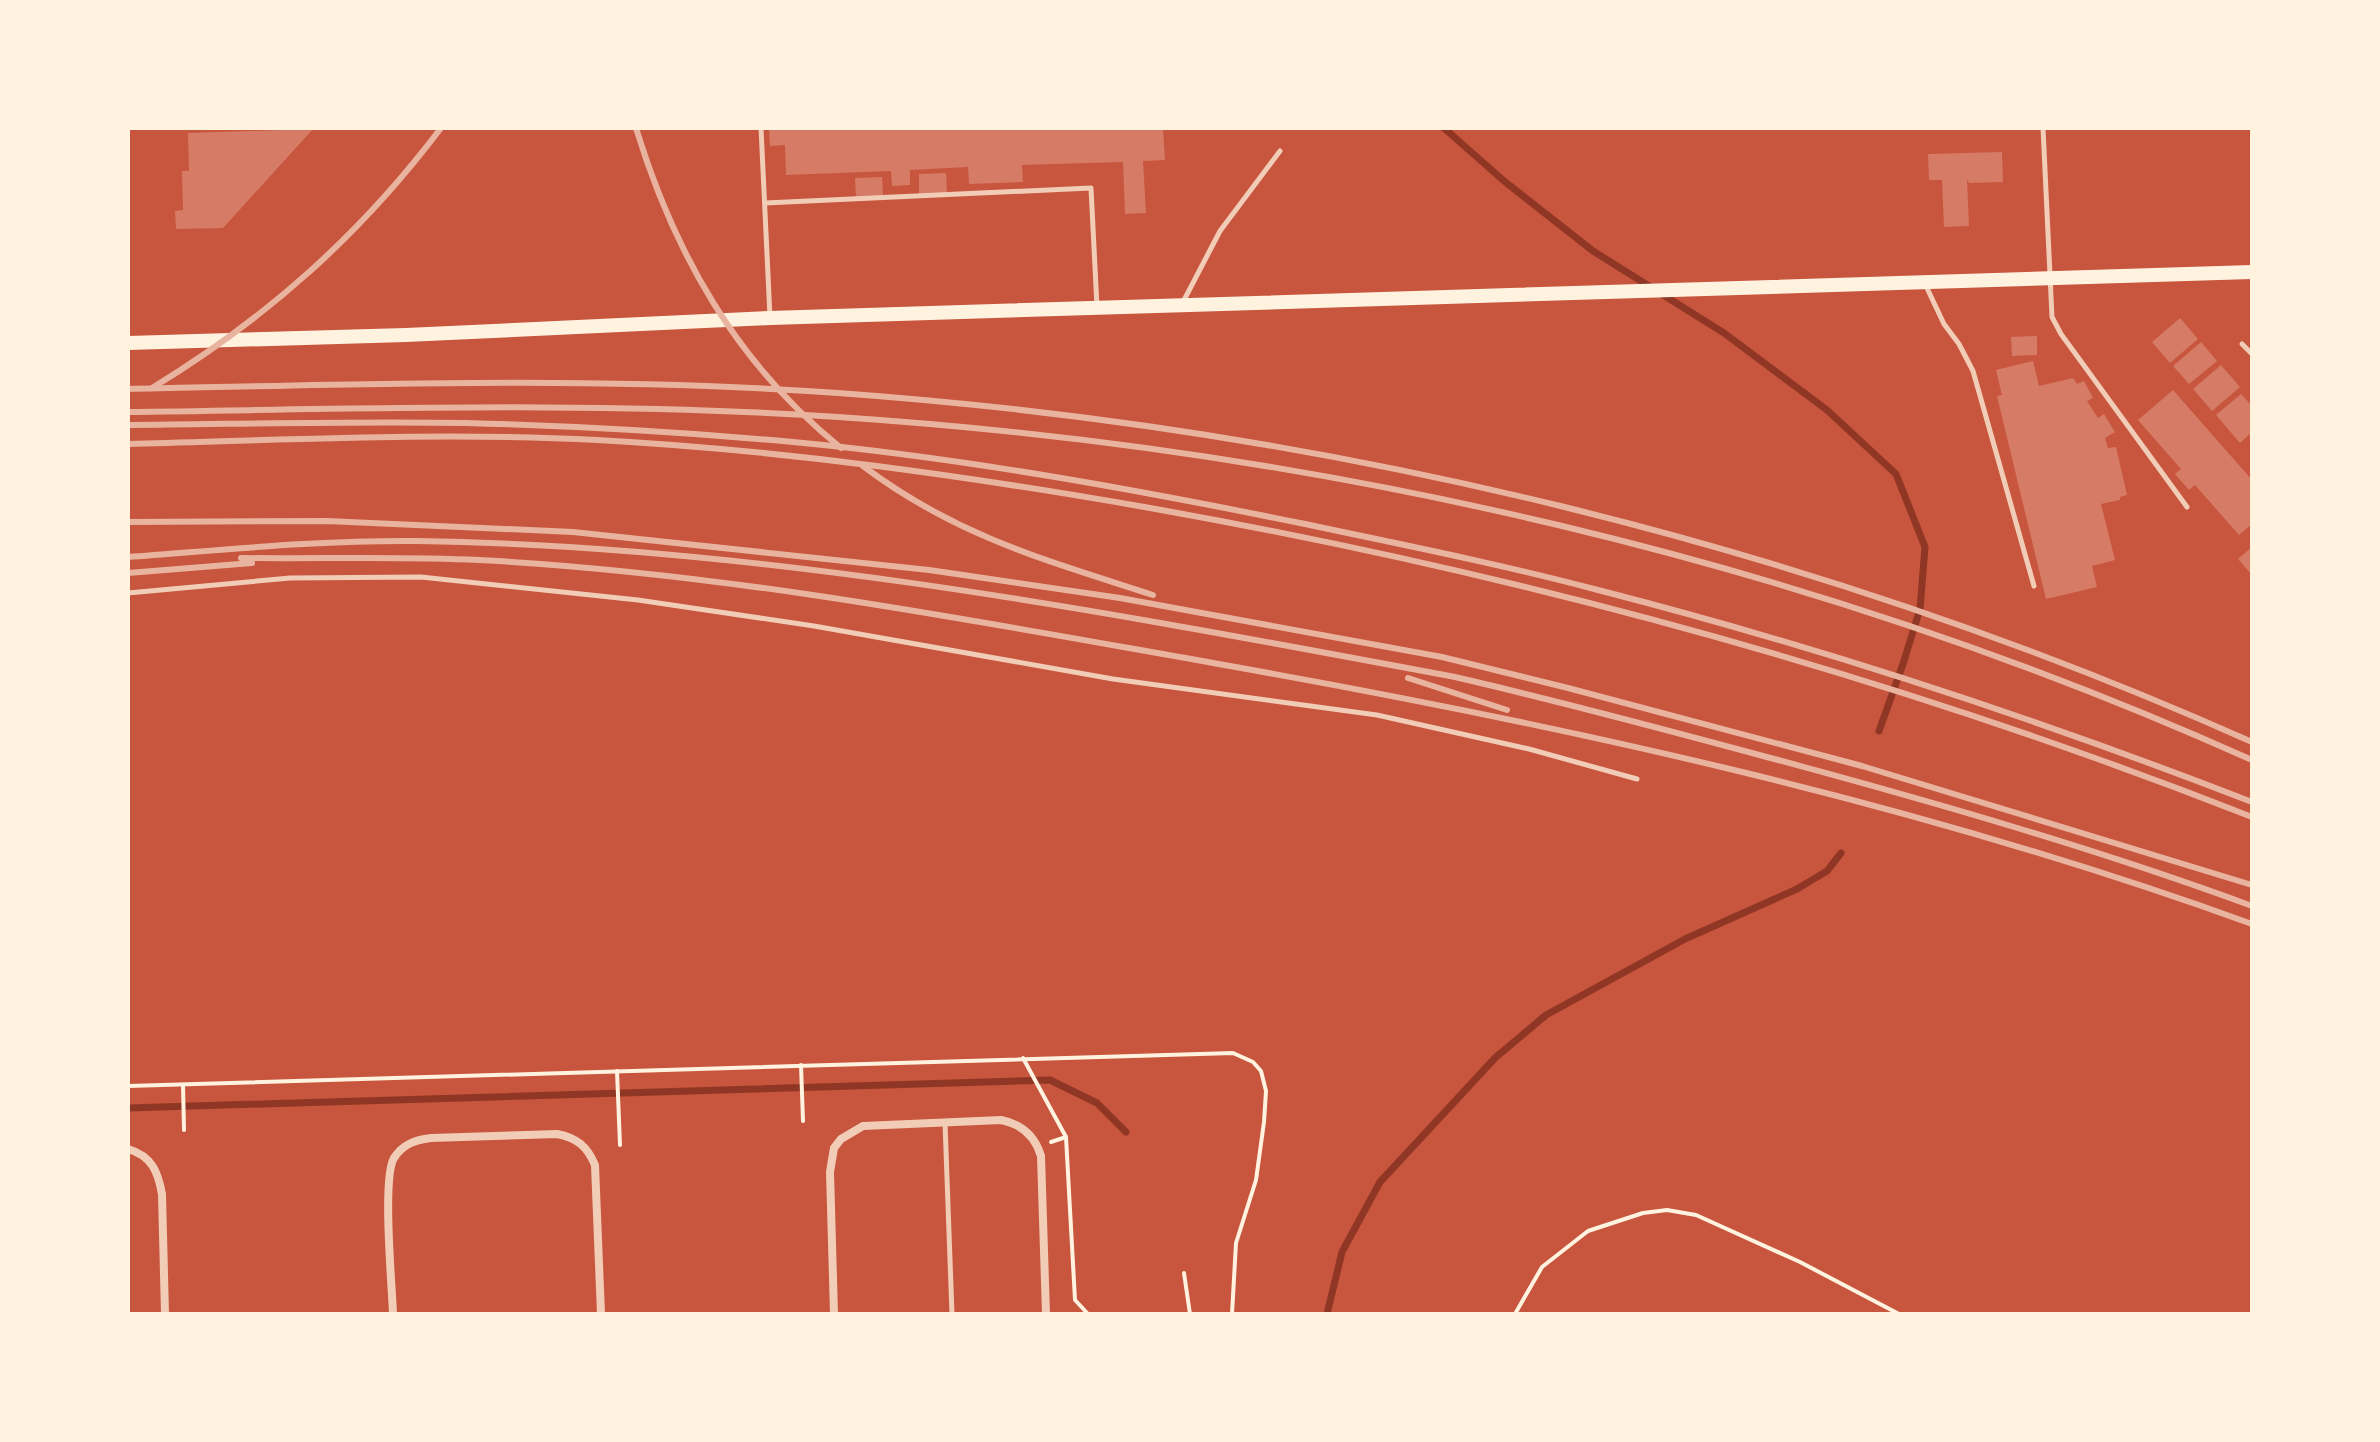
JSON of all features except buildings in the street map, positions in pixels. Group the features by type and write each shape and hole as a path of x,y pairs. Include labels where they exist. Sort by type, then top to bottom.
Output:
{"main road":[{"path":"128,343 1181,304 2252,272"}],"street":[{"path":"834,1314 830,1172 834,1148 851,1131 863,1126 945,1122 1011,1122 1020,1126 1035,1141 1042,1164 1046,1314"},
{"path":"393,1314 389,1182 394,1158 413,1140 557,1134 572,1137 582,1144 595,1165 601,1314"},
{"path":"128,1149 152,1163 158,1175 162,1194 165,1314"}],"lane":[{"path":"761,128 770,318"},
{"path":"2043,128 2052,317 2061,334 2187,507"},
{"path":"1181,304 1220,231 1280,151"},
{"path":"765,203 1091,188 1097,308"},
{"path":"1924,282 1944,324 1973,371 2034,586"},
{"path":"2242,344 2252,354"},
{"path":"128,593 290,578 421,577 638,600 828,629 1113,679 1377,715 1529,749 1637,779"},
{"path":"945,1122 952,1314"}],"path":[{"path":"128,1086 1233,1053 1245,1057 1261,1071 1266,1091 1254,1189 1236,1243 1232,1314"},
{"path":"1023,1058 1066,1137 1075,1300 1088,1314"},
{"path":"801,1065 803,1121"},
{"path":"617,1071 620,1145"},
{"path":"183,1085 184,1130"},
{"path":"1051,1142 1066,1137"},
{"path":"1515,1314 1542,1267 1588,1231 1643,1213 1667,1210 1696,1215 1800,1262 1899,1314"},
{"path":"1184,1273 1190,1314"}],"waterway":[{"path":"1444,128 1504,181 1593,251 1724,333 1827,410 1896,474 1925,547 1920,609 1879,731"},
{"path":"1327,1314 1342,1252 1380,1182 1495,1058 1546,1015 1685,939 1797,889 1827,871 1841,853"},
{"path":"128,1108 1050,1080 1097,1103 1126,1132"}],"railway":[{"path":"152,388 234,333 309,272 378,204 441,128"},
{"path":"636,128 670,220 714,304 771,380 841,448"},
{"path":"128,389 483,383 661,384 838,393 1020,410 1202,434 1382,466 1560,506 1737,553 1911,608 2083,671 2252,742"},
{"path":"128,412 483,407 749,412 1020,433 1201,456 1381,487 1560,526 1737,572 1912,627 2083,689 2252,760"},
{"path":"128,425 466,423 671,432 857,449 1111,487 1450,555 1681,612 1846,660 2010,713 2252,802"},
{"path":"128,444 421,437 667,444 875,466 1150,508 1431,565 1709,635 1983,719 2252,817"},
{"path":"863,466 932,511 1002,544 1153,595"},
{"path":"128,522 327,521 573,532 929,570 1120,598 1442,657 1568,688 1862,766 2252,885"},
{"path":"128,557 381,541 548,546 679,555 809,569 1068,607 1455,677 1576,707 1957,810 2135,865 2252,906"},
{"path":"241,558 479,560 664,576 848,600 1345,687 1607,741 1868,804 1997,840 2252,924"},
{"path":"128,573 252,563"},
{"path":"1408,678 1507,710"}]}
